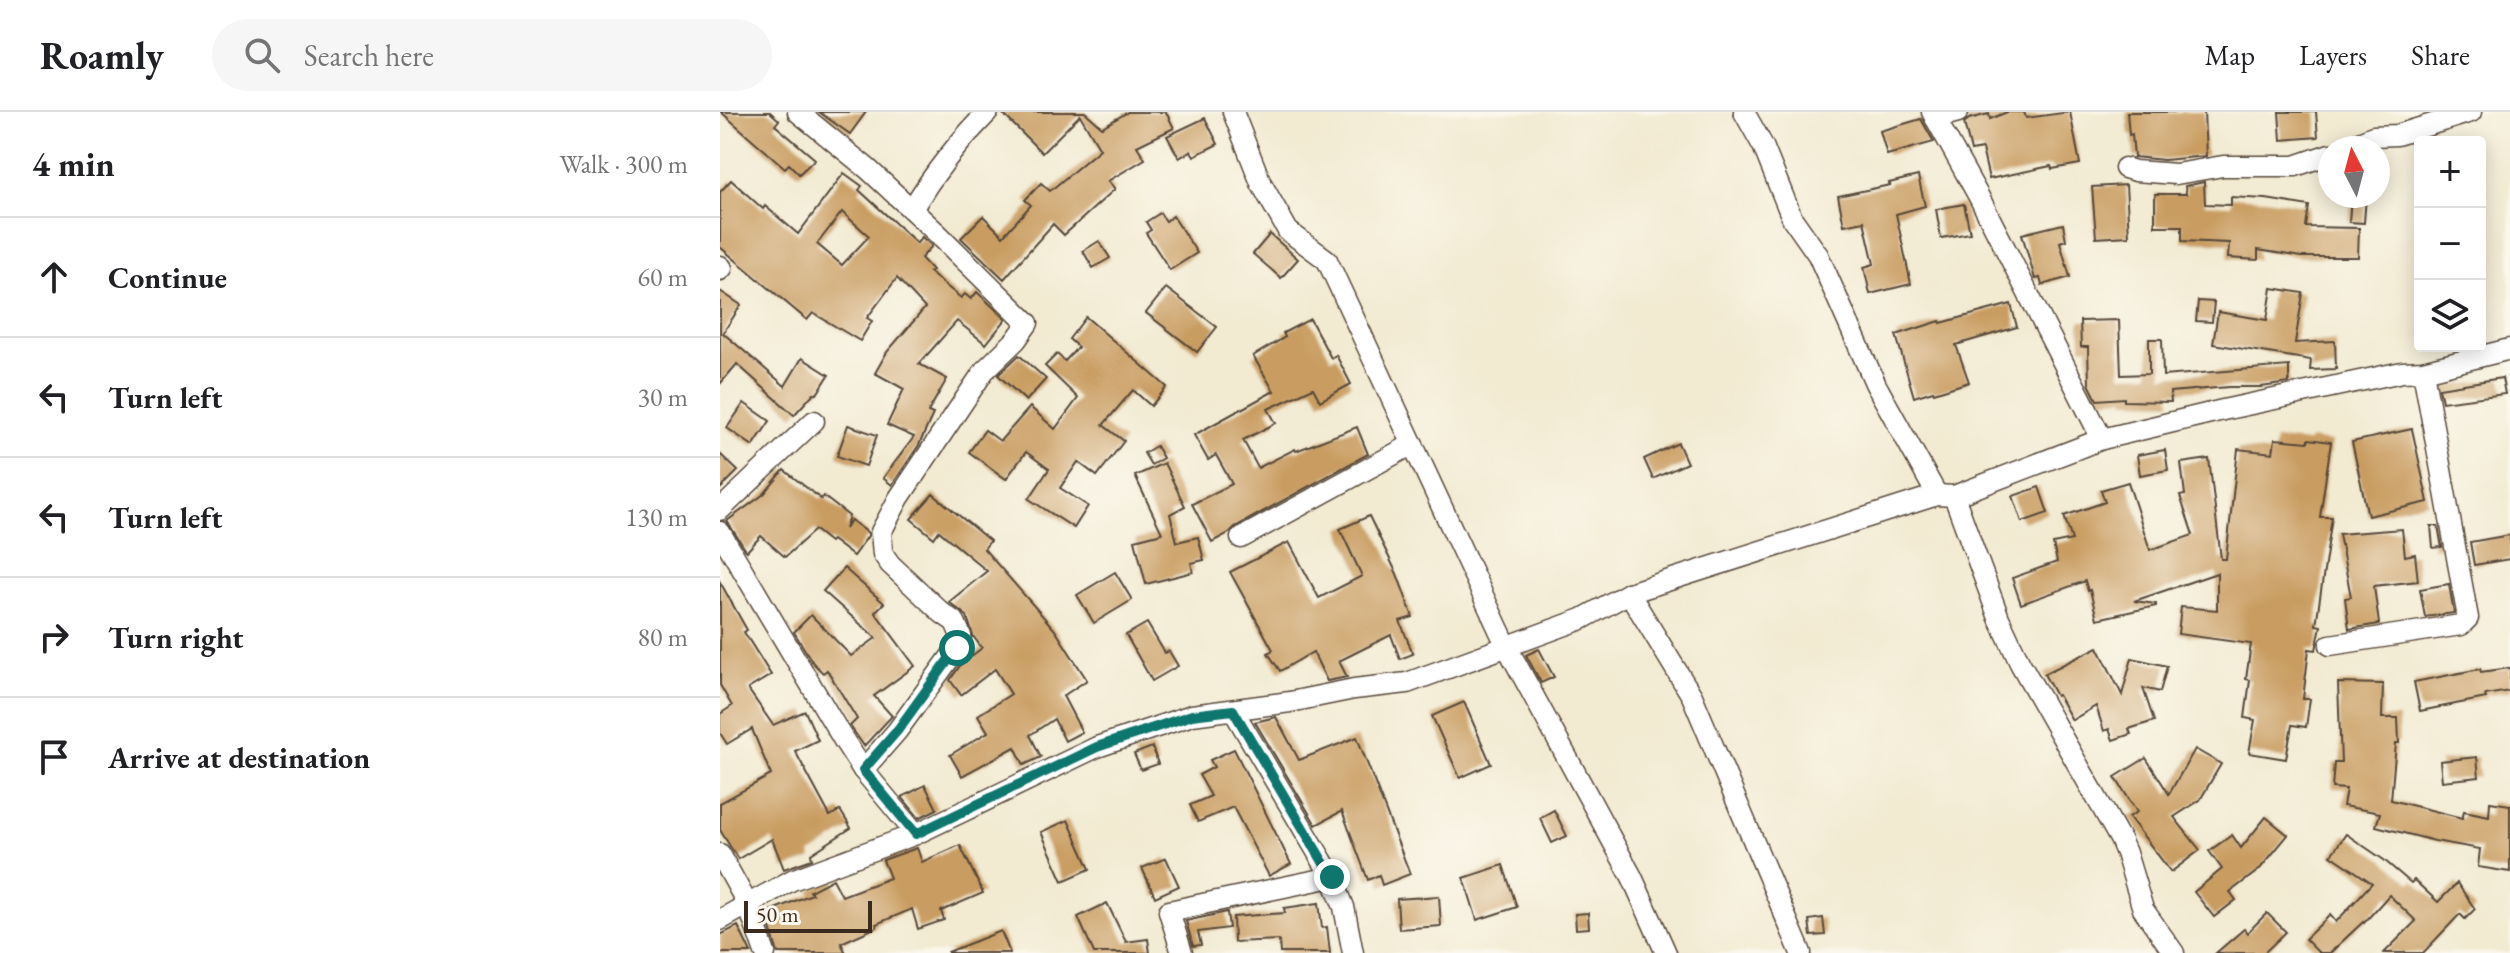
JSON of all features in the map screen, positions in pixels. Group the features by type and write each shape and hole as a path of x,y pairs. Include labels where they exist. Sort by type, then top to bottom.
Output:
{"street":[{"path":"799,112 912,209 1028,323 1016,340 984,371 899,498 881,532 883,554 890,564 955,622 961,636 957,648 906,719 863,770"},
{"path":"912,209 931,177 988,112"},
{"path":"1233,112 1261,183 1288,231 1327,260 1507,647 1632,877 1666,953"},
{"path":"1744,112 1763,146 1792,218 1818,255 1876,385 1946,496 2020,663 2120,839 2143,909 2174,953"},
{"path":"1958,112 1933,115 1979,197 2102,439"},
{"path":"2373,136 2397,135 2471,112"},
{"path":"2125,168 2176,174 2223,166 2295,166 2318,158"},
{"path":"720,920 792,880 916,834 1097,747 1192,715 1407,683 1582,619 1629,593 1946,496 2102,439 2402,372 2423,371 2510,349"},
{"path":"2330,645 2461,625 2468,618 2423,371"},
{"path":"720,510 814,421"},
{"path":"1241,538 1413,444"},
{"path":"720,532 863,770 916,834"},
{"path":"1629,593 1692,696 1801,953"},
{"path":"1233,710 1332,877 1344,907 1353,953"},
{"path":"720,854 748,905 765,953"},
{"path":"1182,953 1169,911 1332,877"}],"building":[{"path":"721,112 770,112 779,120 775,125 815,159 799,174 789,164 785,168"},
{"path":"819,112 866,112 850,134"},
{"path":"1001,112 1085,112 1102,127 1128,112 1166,112 1174,128 1137,146 1145,159 1108,181 1115,189 1064,235 1053,224 1004,279 961,238 983,216 1003,236 1031,205 1025,200 1041,183 1050,191 1100,149 1080,115 1042,153"},
{"path":"2007,112 2024,112 2026,118 2070,112 2080,164 2052,169 2051,166 1989,179 1982,149 1971,151 1964,123 1969,119 1989,114 1990,119"},
{"path":"2127,112 2204,112 2206,156 2164,160 2134,157"},
{"path":"2279,112 2316,112 2318,137 2281,140"},
{"path":"1205,118 1218,144 1194,156 1191,151 1179,158 1167,136"},
{"path":"1921,119 1934,142 1887,155 1880,131"},
{"path":"844,173 862,186 859,190 917,243 922,237 932,246 921,258 932,270 929,272 961,298 965,294 971,299 977,292 1006,319 986,344 957,321 919,364 947,379 928,412 933,414 919,445 892,485 883,478 914,437 887,425 904,389 875,373 887,352 925,308 897,278 867,318 872,321 860,341 813,313 807,320 720,247 720,192 731,180 763,209 765,206 798,234","holes":["842,212 869,236 842,265 817,244"]},
{"path":"1918,176 1925,206 1896,214 1911,284 1870,294 1864,267 1874,264 1864,221 1844,225 1838,196"},
{"path":"2204,182 2205,204 2231,205 2231,197 2266,199 2309,206 2306,227 2359,228 2358,257 2301,257 2258,250 2258,260 2228,258 2229,243 2182,241 2182,226 2155,226 2155,194 2186,194 2185,186"},
{"path":"2126,185 2129,236 2096,238 2092,187"},
{"path":"1964,204 1970,233 1941,238 1936,209"},
{"path":"2350,208 2365,208 2364,223 2349,222"},
{"path":"1160,213 1166,221 1173,216 1197,253 1170,270 1146,233 1151,230 1146,222"},
{"path":"2063,224 2066,240 2060,242 2070,277 2042,285 2040,278 2035,279 2022,234"},
{"path":"1270,234 1298,259 1281,278 1253,254"},
{"path":"1099,241 1110,258 1093,268 1083,251"},
{"path":"1166,288 1217,327 1197,352 1146,313"},
{"path":"2272,288 2303,293 2295,343 2335,341 2336,369 2310,370 2311,360 2213,344 2218,312 2267,320"},
{"path":"720,291 741,305 723,333 785,386 802,358 829,375 817,394 814,393 794,415 737,364 720,384"},
{"path":"2198,301 2214,302 2212,322 2196,321"},
{"path":"2011,304 2017,327 1956,345 1969,382 1914,397 1896,335"},
{"path":"1086,317 1167,387 1151,406 1133,390 1103,425 1124,441 1097,476 1078,462 1060,488 1088,506 1074,528 1029,499 1049,469 1026,452 1006,479 969,452 985,430 1000,441 1030,407 1055,429 1078,398 1045,366 1057,354 1065,361 1078,347 1069,339"},
{"path":"1310,319 1331,358 1336,355 1351,384 1320,401 1313,388 1268,409 1276,423 1243,440 1258,468 1295,449 1357,427 1368,454 1212,542 1192,504 1232,484 1216,455 1208,460 1194,435 1274,391 1253,356 1285,337 1283,333"},
{"path":"2119,320 2121,375 2149,374 2149,339 2162,339 2163,376 2289,366 2289,383 2170,392 2171,402 2124,401 2124,398 2097,400 2089,384 2088,347 2081,347 2080,321"},
{"path":"1019,355 1046,379 1026,401 998,375"},
{"path":"2502,378 2505,394 2442,402 2439,388"},
{"path":"744,403 770,421 753,446 727,428"},
{"path":"848,425 877,435 866,466 837,456"},
{"path":"2412,429 2428,502 2368,516 2352,442"},
{"path":"2275,439 2331,442 2320,517 2332,517 2316,625 2321,626 2316,650 2309,649 2303,699 2310,699 2306,727 2292,725 2286,759 2249,753 2255,720 2245,718 2251,644 2178,634 2181,607 2217,610 2217,573 2134,601 2156,606 2097,619 2085,581 2021,604 2012,578 2057,562 2053,544 2072,540 2064,516 2105,502 2101,490 2128,482 2150,550 2193,535 2180,496 2185,495 2181,463 2209,459 2221,559 2226,559 2238,449 2273,453"},
{"path":"1678,443 1687,463 1653,479 1644,459"},
{"path":"1156,446 1163,458 1151,465 1144,453"},
{"path":"2165,450 2168,470 2140,475 2137,455"},
{"path":"720,454 738,471 720,489"},
{"path":"1164,463 1185,506 1170,514 1177,542 1198,537 1204,560 1191,563 1193,572 1146,584 1135,540 1162,533 1135,476"},
{"path":"784,470 849,516 845,529 851,520 868,533 853,556 815,530 785,557 761,536 747,551 745,549 727,521 764,494"},
{"path":"2039,487 2048,513 2022,522 2013,496"},
{"path":"933,494 990,541 984,549 1055,630 1087,680 1063,696 1082,732 1065,741 1054,719 1030,735 1041,757 1024,765 1015,747 962,776 950,755 988,732 978,715 1011,694 995,669 961,695 950,680 962,663 982,648 973,636 967,616 949,602 987,571 939,531 934,538 911,519"},
{"path":"1369,516 1397,574 1413,617 1400,621 1413,654 1400,659 1391,635 1339,661 1347,677 1327,681 1313,652 1280,671 1268,653 1273,650 1230,572 1289,542 1319,598 1362,576 1340,529"},
{"path":"2431,526 2438,526 2442,547 2433,548"},
{"path":"2402,529 2405,556 2415,554 2418,581 2374,586 2379,624 2349,629 2345,598 2351,597 2339,534"},
{"path":"2510,535 2510,559 2474,565 2470,542"},
{"path":"844,568 884,603 875,612 915,666 874,696 892,716 864,746 850,726 857,719 827,670 823,673 813,663 794,632 811,615 851,656 876,638 823,591"},
{"path":"1115,572 1132,600 1094,623 1077,595"},
{"path":"720,582 747,630 744,632 771,675 748,689 773,725 805,711 818,740 795,751 830,816 840,810 851,828 811,854 812,859 784,869 772,839 738,859 720,830 720,803 771,775 752,729 727,744 720,733 720,714 732,706 720,685"},
{"path":"2449,584 2454,613 2425,617 2420,589"},
{"path":"1147,623 1165,653 1169,651 1178,666 1152,681 1126,635"},
{"path":"2098,647 2122,695 2132,658 2167,666 2160,692 2143,688 2154,721 2129,729 2131,734 2113,740 2109,729 2104,731 2096,706 2072,720 2044,674"},
{"path":"1539,649 1554,677 1541,683 1526,655"},
{"path":"2510,668 2510,691 2420,711 2414,682 2480,669 2481,672"},
{"path":"2338,683 2383,684 2382,718 2398,718 2399,743 2396,743 2391,800 2462,818 2464,811 2489,816 2490,802 2510,805 2510,872 2478,867 2480,849 2376,826 2380,813 2343,806 2346,789 2332,788 2334,763 2341,763"},
{"path":"1464,702 1491,764 1460,778 1432,716"},
{"path":"1276,717 1299,760 1357,737 1410,874 1382,885 1379,875 1368,880 1342,811 1316,825 1255,722"},
{"path":"1152,747 1158,764 1141,770 1134,754"},
{"path":"1234,749 1291,864 1269,876 1233,807 1198,822 1190,805 1211,796 1199,775 1214,767 1210,760"},
{"path":"2195,749 2221,764 2200,800 2174,817 2200,850 2171,872 2129,817 2137,812 2115,777 2146,758 2169,794"},
{"path":"2477,757 2479,777 2442,781 2440,761"},
{"path":"925,785 937,809 919,818 902,797"},
{"path":"1554,810 1567,836 1552,843 1540,818"},
{"path":"2266,817 2288,835 2259,870 2230,892 2236,900 2214,917 2194,892 2222,869 2209,851 2232,835 2241,848"},
{"path":"1068,820 1090,869 1063,881 1041,832"},
{"path":"2346,834 2411,883 2414,880 2438,902 2457,883 2475,909 2465,919 2460,914 2423,953 2384,953 2416,921 2389,895 2364,923 2330,953 2319,953 2305,939 2330,915 2336,922 2372,883 2331,855"},
{"path":"960,845 983,893 941,911 944,920 918,929 912,909 841,943 846,953 778,953 765,913 812,894 810,891 833,879 842,896 890,878 883,860 917,848 922,862"},
{"path":"1166,858 1179,886 1155,897 1142,868"},
{"path":"1503,865 1517,907 1477,920 1464,878"},
{"path":"1439,896 1441,926 1399,929 1397,899"},
{"path":"1107,903 1126,942 1148,939 1150,953 1094,953 1078,917"},
{"path":"1319,903 1322,928 1327,927 1330,953 1280,953 1279,940 1234,942 1233,917 1285,913 1284,908"},
{"path":"1227,912 1229,928 1198,932 1201,945 1193,946 1186,921"},
{"path":"1588,913 1589,928 1576,929 1575,914"},
{"path":"2267,913 2286,932 2264,953 2216,953 2244,929 2247,933"},
{"path":"1823,918 1825,935 1811,936 1809,920"},
{"path":"738,926 751,953 720,953 720,935"},
{"path":"1001,931 1010,953 948,953 948,952"}],"route":[{"path":"957,648 897,731 863,770 916,834 1097,747 1192,715 1233,710 1332,877"}]}
